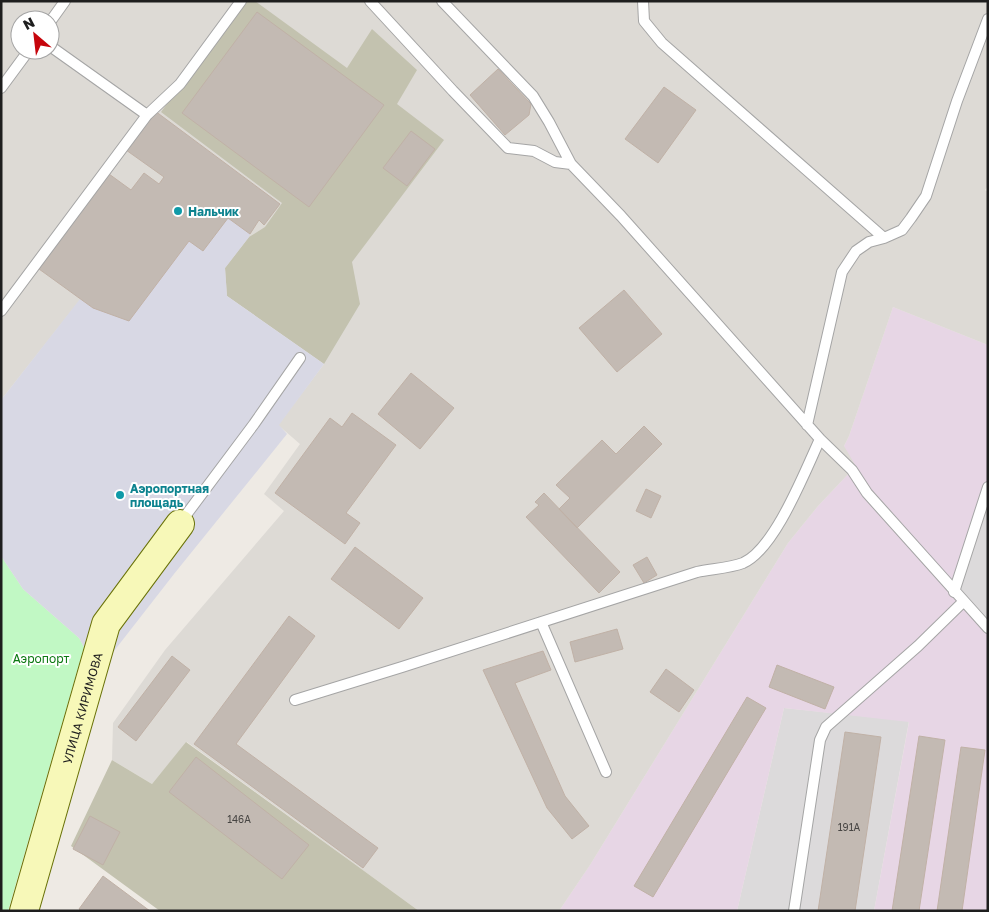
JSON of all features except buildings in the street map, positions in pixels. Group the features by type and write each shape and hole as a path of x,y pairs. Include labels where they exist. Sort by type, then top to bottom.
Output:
{"main road":[{"name":"УЛИЦА КИРИМОВА","path":"24,911 106,624 180,524"}],"lane":[{"path":"1,310 147,116 180,84 241,1"},
{"path":"370,1 508,148 534,151 554,162 571,164"},
{"path":"442,1 533,96 550,122 571,164 628,223 807,425 852,470 867,493 988,628"},
{"path":"643,1 644,21 662,43 884,238"},
{"path":"807,425 842,272 856,251 869,242 902,230 926,196 957,101 988,19"},
{"path":"60,53 147,116"},
{"path":"1,88 22,60"},
{"path":"180,524 300,358"},
{"path":"295,700 697,572 743,562 759,551 780,523 820,439"},
{"path":"954,592 988,488"},
{"path":"794,911 820,740 826,727 918,646 964,602"},
{"path":"542,622 606,772"}],"shaded area":[{"name":"Нальчик","path":"1,1 988,1 988,186 985,190 988,192 988,345 893,307 844,446 857,468 852,470 818,506 788,543 590,865 559,911 419,911 187,742 152,784 112,760 113,723 165,650 284,511 264,494 300,444 278,425 324,364 227,296 129,321 93,308 80,300 1,400"},
{"path":"242,1 255,1 347,68 372,29 417,70 397,104 444,140 352,262 360,304 324,364 227,296 225,268 249,237 265,227 282,203 161,112"},
{"name":"Аэропортная площадь","path":"228,218 250,234 225,268 227,296 324,364 279,425 287,434 107,660 84,647 79,638 23,589 1,556 1,400 80,299 93,308 189,241 203,251"},
{"path":"893,307 988,345 988,487 954,592 988,628 988,911 874,911 909,722 784,708 737,911 559,911 590,865 788,543 818,506 852,470 844,446"},
{"path":"988,487 988,628 954,592"},
{"path":"784,708 909,721 874,911 737,911"},
{"path":"186,742 419,911 160,911 71,846 112,760 152,784"}],"green space":[{"name":"Аэропорт","path":"1,556 23,589 79,638 84,647 8,911 1,911"}],"place":[{"name":"Нальчик","path":"178,211"},
{"name":"Аэропортная площадь","path":"120,495"}]}
